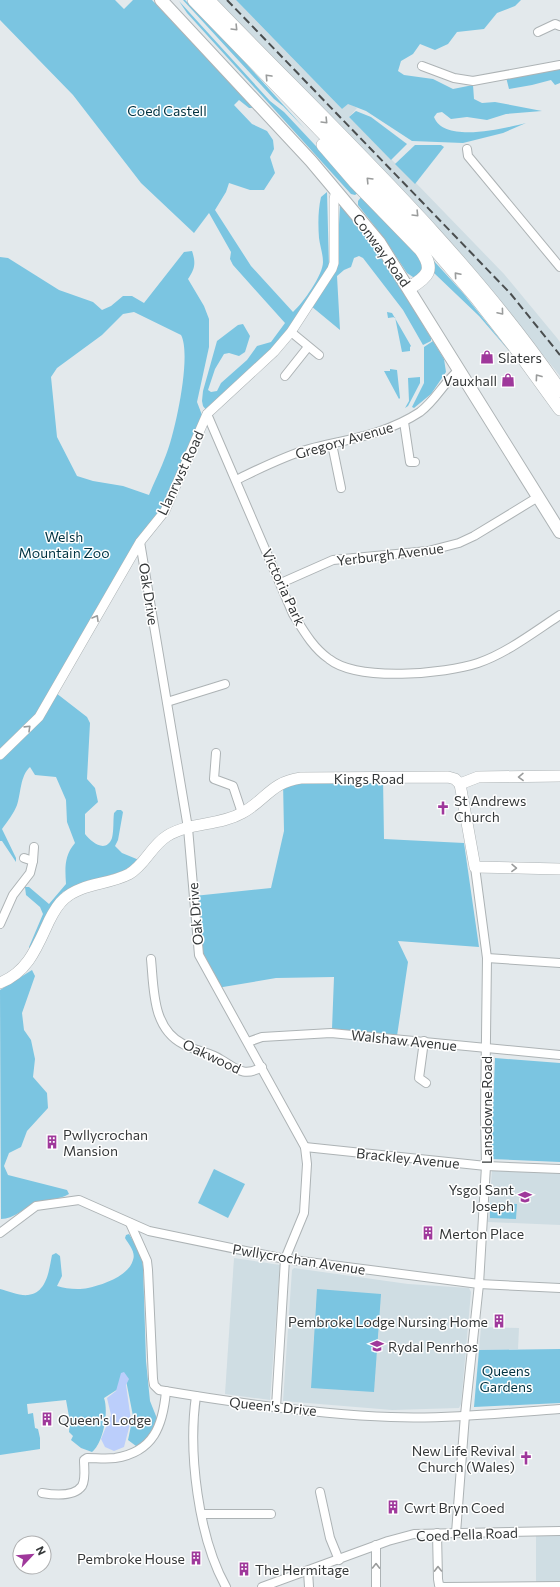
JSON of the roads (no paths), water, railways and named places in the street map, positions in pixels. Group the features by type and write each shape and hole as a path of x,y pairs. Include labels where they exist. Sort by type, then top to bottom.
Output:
{"highway":[{"path":"194,0 288,99 427,240 504,332 560,409"},
{"path":"208,0 437,236 560,384"},
{"path":"288,99 320,142 355,182 421,250 426,258 428,271 425,278 409,288"},
{"path":"535,354 560,391"}],"main road":[{"name":"Conway Road","path":"165,2 282,129 336,190 379,242 560,532"},
{"path":"460,784 478,777 560,776"},
{"name":"Kings Road","path":"0,983 14,976 28,963 58,904 64,898 81,889 129,874 144,861 162,840 176,831 219,822 242,813 273,788 292,779 448,778 455,779 460,784"},
{"name":"Lansdowne Road","path":"460,784 475,868"},
{"path":"475,868 560,869"}],"street":[{"path":"538,32 555,24 560,26"},
{"path":"422,66 454,78 473,81 560,65"},
{"path":"467,149 468,156 560,267"},
{"name":"Llanrwst Road","path":"0,755 39,717 140,542 165,511 208,414 274,352 291,332 333,266 334,199 336,190"},
{"path":"291,332 319,355"},
{"path":"285,376 308,347"},
{"name":"Gregory Avenue","path":"236,480 308,450 377,434 404,422 432,402 459,370"},
{"name":"Victoria Park","path":"208,414 293,614 307,636 329,660 362,671 405,674 433,672 478,663 497,655 560,616"},
{"path":"404,422 410,462 415,462"},
{"path":"332,444 341,488"},
{"name":"Yerburgh Avenue","path":"281,583 333,560 428,551 459,543 474,536 538,497"},
{"name":"Oak Drive","path":"140,542 188,828 199,955 305,1147 307,1164 304,1213 285,1259 276,1407"},
{"path":"167,702 225,684"},
{"path":"216,753 214,779 233,786 242,813"},
{"path":"0,924 13,895 30,873 34,847"},
{"path":"24,858 33,861"},
{"name":"Lansdowne Road","path":"456,1533 465,1415 479,1284 486,1166 487,958 475,868"},
{"path":"487,958 560,963"},
{"name":"Oakwood","path":"151,959 155,1004 162,1022 174,1037 183,1044 210,1053 241,1072 249,1072 262,1067"},
{"name":"Walshaw Avenue","path":"248,1042 262,1037 331,1033 560,1055"},
{"path":"424,1041 419,1078 426,1083"},
{"name":"Brackley Avenue","path":"305,1147 486,1166 560,1169"},
{"name":"Pwllycrochan Avenue","path":"0,1233 25,1214 35,1213 46,1205 79,1200 148,1231 285,1259 479,1284 560,1288"},
{"path":"42,1493 62,1494 74,1492 82,1486 85,1476 84,1460 87,1458 115,1458 137,1452 150,1441 160,1426 166,1391 159,1390 154,1385 153,1379 147,1261 130,1223"},
{"name":"Queen's Drive","path":"166,1391 276,1407 391,1417 465,1415 560,1409"},
{"path":"196,1396 192,1422 197,1490 215,1566 226,1587"},
{"path":"320,1492 330,1538 339,1560"},
{"path":"202,1514 271,1514"},
{"name":"Coed Pella Road","path":"262,1587 339,1560 376,1545 414,1534 560,1531"},
{"path":"437,1533 438,1579 439,1585 443,1587 560,1586"},
{"path":"376,1545 376,1587"},
{"path":"308,1571 309,1587"}],"railway":[{"path":"227,0 510,293 560,355"}],"place":[{"name":"Slaters","path":"487,357"},
{"name":"Vauxhall","path":"508,380"},
{"name":"St Andrews Church","path":"443,808"},
{"name":"Pwllycrochan Mansion","path":"52,1142"},
{"name":"Ysgol Sant Joseph","path":"525,1197"},
{"name":"Merton Place","path":"428,1233"},
{"name":"Pembroke Lodge Nursing Home","path":"499,1321"},
{"name":"Rydal Penrhos","path":"377,1346"},
{"name":"Queen's Lodge","path":"47,1419"},
{"name":"New Life Revival Church (Wales)","path":"526,1458"},
{"name":"Cwrt Bryn Coed","path":"393,1507"},
{"name":"Pembroke House","path":"196,1558"},
{"name":"The Hermitage","path":"244,1569"}],"park label":[{"name":"Coed Castell","path":"167,110"},
{"name":"Welsh Mountain Zoo","path":"64,544"},
{"name":"Queens Gardens","path":"506,1378"}]}
